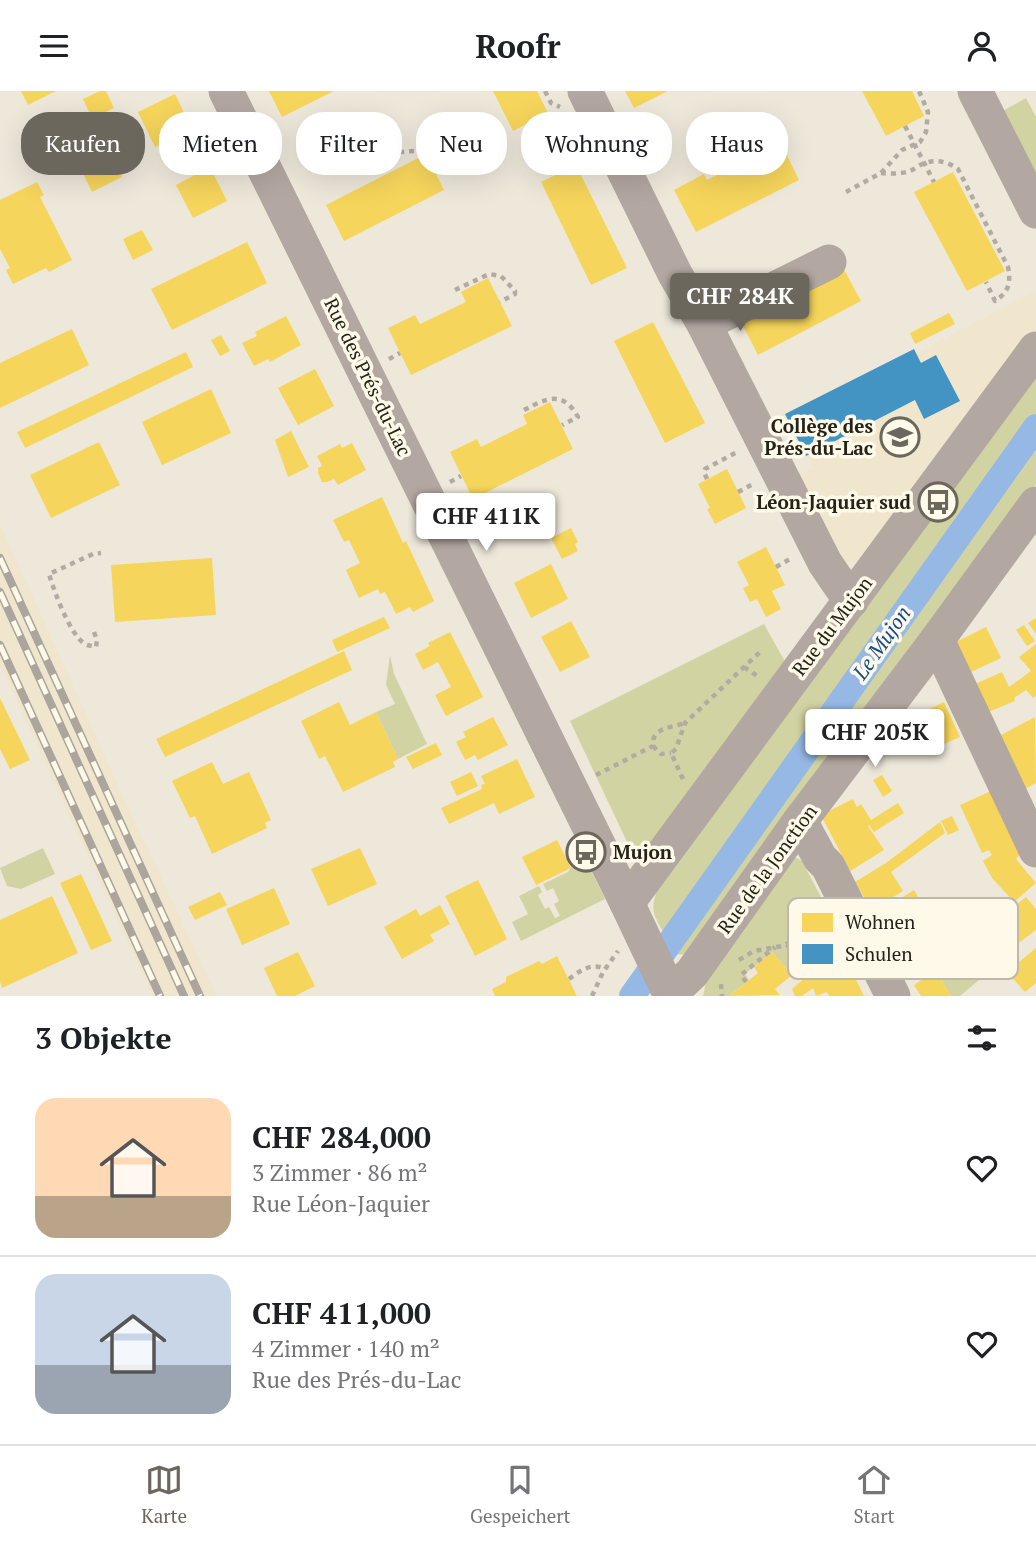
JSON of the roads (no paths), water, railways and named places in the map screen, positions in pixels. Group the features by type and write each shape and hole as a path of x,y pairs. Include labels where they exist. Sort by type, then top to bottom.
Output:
{"street":[{"name":"Rue des Prés-du-Lac","path":"226,91 630,924 669,993"},
{"path":"585,91 825,563 851,601"},
{"path":"975,91 1036,211"},
{"path":"704,324 830,262"},
{"name":"Rue du Mujon","path":"630,924 851,601 1036,349"},
{"name":"Rue de la Jonction","path":"669,993 692,973 800,821 937,641 1036,504"},
{"path":"937,641 1036,850"},
{"path":"800,821 844,898"},
{"path":"884,979 893,996"}],"waterway":[{"name":"Le Mujon","path":"632,996 1036,427"}],"railway":[{"path":"0,558 200,996"},
{"path":"0,592 184,996"},
{"path":"0,645 160,996"}],"place":[{"name":"Collège des Prés-du-Lac","path":"900,437"},
{"name":"Léon-Jaquier sud","path":"938,502"},
{"name":"Mujon","path":"586,852"}]}
